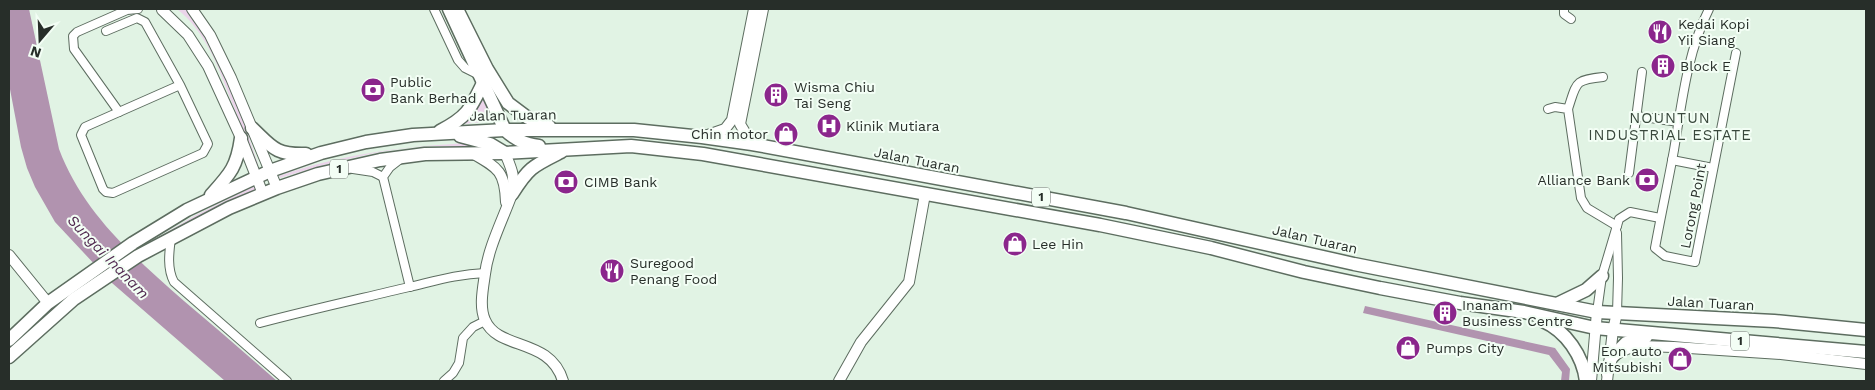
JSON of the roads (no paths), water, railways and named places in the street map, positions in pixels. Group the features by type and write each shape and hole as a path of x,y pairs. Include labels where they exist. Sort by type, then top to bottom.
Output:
{"main road":[{"path":"456,9 481,79 505,130 522,143 568,148"},
{"path":"456,9 487,69 508,103 528,118 555,129"},
{"path":"438,133 458,122 471,109 481,79"},
{"path":"252,128 270,146 282,152 321,154"},
{"name":"Jalan Tuaran","path":"9,357 133,243 207,199 270,171 321,154 366,142 438,133 555,129 634,130 752,144 1126,212 1412,276 1597,312 1774,321 1865,329"},
{"path":"438,133 472,138 490,144 505,153"},
{"path":"207,199 231,172 236,162 241,138"},
{"name":"Jalan Tuaran","path":"9,340 48,303 229,208 277,188 318,174 404,156 425,154 505,153 568,148 632,146 704,154 1146,235 1304,272 1422,296 1524,312 1595,328 1866,352"},
{"path":"512,194 524,174 534,165 568,148"},
{"path":"1558,303 1586,290 1602,276"},
{"path":"1524,312 1554,326 1562,332 1583,367 1586,381"},
{"path":"1612,356 1631,341 1658,334"}],"street":[{"path":"119,112 74,49 72,43 73,36 77,32 128,9 138,9"},
{"path":"163,9 196,44 208,66 241,138 263,194"},
{"path":"192,9 210,35 231,78 277,188"},
{"path":"434,9 458,60 465,68 481,79"},
{"path":"747,9 749,37"},
{"path":"702,137 722,131 730,124 754,9"},
{"path":"752,144 740,124 763,9"},
{"path":"1564,9 1564,14 1571,19"},
{"path":"1591,381 1595,328 1602,276 1619,219 1630,212 1660,218 1690,55 1709,9"},
{"path":"106,31 137,18 145,22 180,85 208,144 203,153 113,193 106,192 103,189 81,135 86,127 180,85"},
{"name":"Lorong Point","path":"1660,218 1655,248 1665,256 1695,262 1736,53"},
{"path":"1628,173 1642,72"},
{"path":"1603,77 1585,79 1577,84 1568,109 1580,198 1587,208 1617,226"},
{"path":"1548,109 1568,109"},
{"path":"1636,116 1679,122"},
{"path":"471,153 492,164 500,173 505,184 506,211"},
{"path":"505,153 514,172 512,194 485,273 482,302 485,320 493,331 503,337 545,355 560,372 563,381"},
{"path":"404,156 390,167 383,177 410,287"},
{"path":"1672,160 1713,168"},
{"path":"342,168 373,172 383,177"},
{"path":"839,381 861,342 909,282 925,194"},
{"path":"1607,378 1617,313 1617,226"},
{"path":"171,238 169,254 170,275 174,282 287,381"},
{"path":"9,256 48,303"},
{"path":"260,323 322,306 462,274 485,273"},
{"path":"444,381 453,373 458,363 463,338 485,320"},
{"path":"1607,378 1612,356 1639,346 1780,354 1866,364"}],"water":[{"name":"Sungai Inanam","path":"9,9 29,9 59,149 69,172 96,214 147,268 277,381 225,381 112,283 55,222 35,187 21,147 9,84"},
{"path":"1365,306 1555,348 1570,369 1569,381 1561,381 1562,372 1549,355 1363,313"}],"place":[{"name":"Kedai Kopi Yii Siang","path":"1660,32"},
{"name":"Block E","path":"1663,66"},
{"name":"Public Bank Berhad","path":"373,90"},
{"name":"Wisma Chiu Tai Seng","path":"776,95"},
{"name":"Klinik Mutiara","path":"829,126"},
{"name":"Chin motor","path":"786,134"},
{"name":"Alliance Bank","path":"1647,180"},
{"name":"CIMB Bank","path":"566,182"},
{"name":"Lee Hin","path":"1015,244"},
{"name":"Suregood Penang Food","path":"612,271"},
{"name":"Inanam Business Centre","path":"1445,313"},
{"name":"Pumps City","path":"1408,348"},
{"name":"Eon auto Mitsubishi","path":"1680,359"}],"district":[{"name":"NOUNTUN INDUSTRIAL ESTATE","path":"1670,126"}]}
